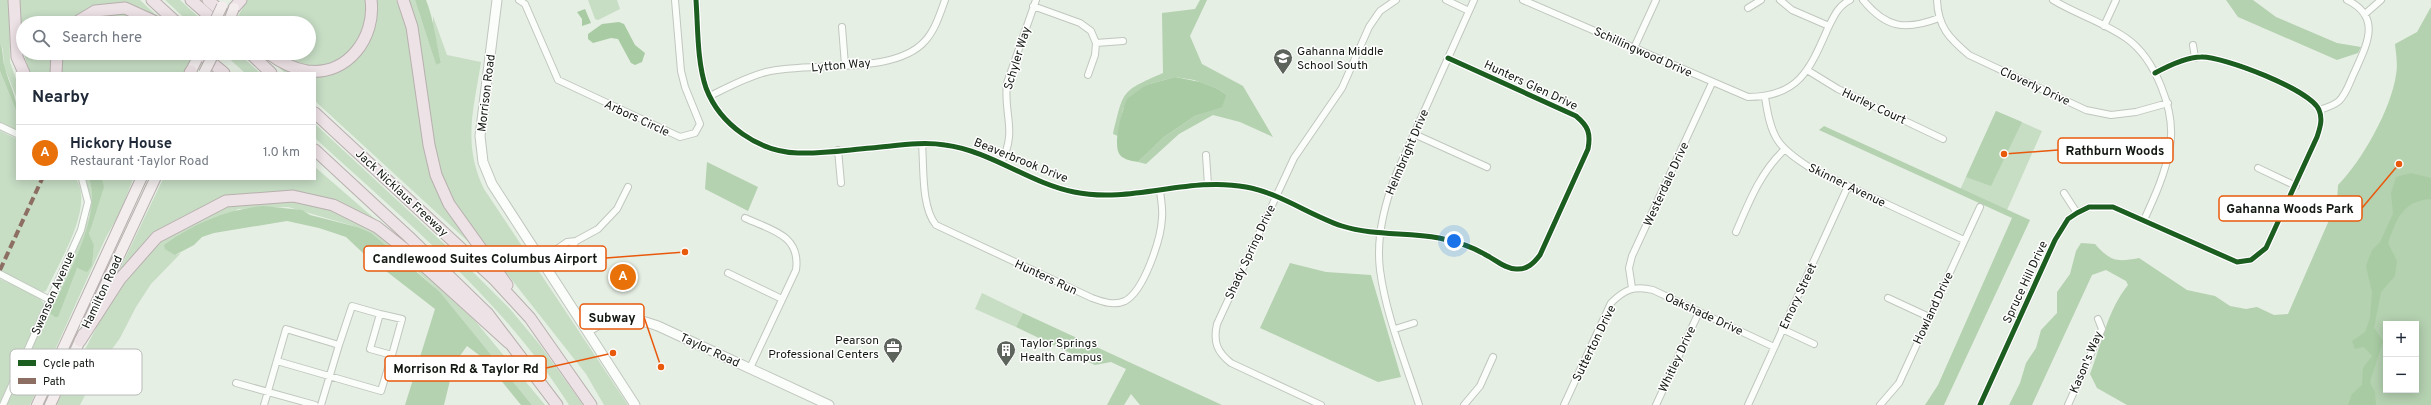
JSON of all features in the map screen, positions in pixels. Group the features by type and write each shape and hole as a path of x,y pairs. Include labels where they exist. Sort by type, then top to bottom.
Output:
{"highway":[{"path":"14,0 16,38"},
{"path":"152,0 169,16"},
{"path":"191,0 209,16"},
{"path":"208,0 226,16"},
{"path":"280,60 307,71 320,71 343,63 359,50 369,32 373,12 371,0"},
{"path":"403,0 412,27 429,145 436,175 449,204 530,318"},
{"path":"87,16 95,11 125,8 143,16"},
{"path":"18,60 24,72"},
{"path":"56,72 57,60"},
{"path":"208,60 223,72"},
{"path":"217,60 230,72"},
{"path":"257,60 270,72"},
{"name":"Jack Nicklaus Freeway","path":"316,114 495,280 530,318 591,405"},
{"path":"316,151 462,287 488,314 557,405"},
{"path":"80,341 120,278 157,237 226,201 293,196 333,205 377,227 411,254 509,343"}],"main road":[{"name":"Morrison Road","path":"498,0 480,136 482,162 492,184 547,260 635,405"},
{"path":"217,16 223,3"},
{"path":"232,16 238,3"},
{"path":"190,72 196,60"},
{"path":"204,72 210,60"},
{"name":"Hamilton Road","path":"63,349 141,180"},
{"name":"Hamilton Road","path":"76,349 155,180"},
{"name":"Taylor Road","path":"589,330 604,321 629,316 658,326 829,405"},
{"name":"Hamilton Road","path":"37,405 42,395"},
{"name":"Hamilton Road","path":"50,405 55,395"}],"street":[{"name":"Arbors Circle","path":"519,0 525,4 558,80 680,137 695,132 700,124 685,87 681,71 675,0"},
{"name":"Beaverbrook Drive","path":"696,0 699,49 706,86 710,96 717,109 736,130 759,144 796,153 922,144 944,144 966,149 1001,162 1045,184 1074,192 1096,195 1160,191 1208,185 1247,187 1276,196 1343,226 1381,232 1440,238 1484,253 1509,268 1523,269"},
{"name":"Lytton Way","path":"710,96 766,72 886,61 912,52 925,41 934,27 945,0"},
{"name":"Shady Spring Drive","path":"1321,405 1231,363 1222,356 1215,346 1214,335 1217,324 1294,158 1342,88 1369,27 1380,11 1396,0"},
{"path":"1446,0 1469,11"},
{"name":"Helmbright Drive","path":"1419,405 1395,328 1380,269 1381,232 1387,198 1474,0"},
{"name":"Schillingwood Drive","path":"1523,0 1712,83 1748,97 1765,97"},
{"path":"1634,48 1656,0"},
{"path":"1748,8 1761,0"},
{"path":"1780,0 1792,10 1829,26"},
{"path":"1765,97 1791,87 1807,70 1840,6 1850,0"},
{"path":"1863,0 1876,16 1899,26 1924,24 1938,18"},
{"name":"Cloverly Drive","path":"1937,0 1938,18 1953,41 1969,55 2086,110 2111,115 2136,112 2168,103"},
{"path":"2053,0 2127,38 2145,56 2155,73 2168,103 2171,144 2160,185 2144,220"},
{"path":"2104,26 2116,0"},
{"path":"2319,110 2334,104 2346,91 2368,42 2370,27 2365,14 2347,0"},
{"path":"2365,14 2380,0"},
{"path":"1035,3 1080,23 1091,31 1096,43 1095,55 1088,75"},
{"name":"Schyler Way","path":"1001,162 1010,138 1010,120 1005,96 1006,83 1035,3"},
{"path":"842,27 845,65"},
{"path":"1096,43 1123,41"},
{"path":"2193,45 2195,58"},
{"path":"2155,73 2167,66 2201,57 2237,63 2301,93 2312,100 2319,110 2322,124 2296,186 2258,168"},
{"name":"Hunters Glen Drive","path":"1448,58 1576,116 1586,124 1590,136 1588,149 1540,255 1533,264 1523,269"},
{"name":"Hurley Court","path":"1807,70 1838,89 1942,139"},
{"name":"Westerdale Drive","path":"1632,288 1629,268 1632,256 1712,83"},
{"name":"Skinner Avenue","path":"1765,97 1772,131 1784,150 1812,169 1964,240"},
{"path":"0,126 16,134"},
{"path":"1414,134 1487,167"},
{"name":"Hunters Run","path":"922,144 926,205 930,218 936,225 1092,298 1108,304 1125,301 1135,292 1155,251 1162,218 1160,191"},
{"path":"838,150 841,183"},
{"path":"1736,232 1758,183 1772,161 1784,150"},
{"path":"1206,155 1208,185"},
{"name":"Swanson Avenue","path":"28,349 87,213 86,190 82,180"},
{"name":"Emory Street","path":"1748,405 1848,186"},
{"name":"Spruce Hill Drive","path":"1980,405 2056,240 2068,219 2089,207 2113,207 2231,260 2252,260 2266,248 2296,186"},
{"path":"547,260 551,253 567,242 576,241 598,228 617,209 628,187"},
{"path":"2064,193 2077,213"},
{"name":"Howland Drive","path":"1880,405 1899,383 1980,207"},
{"path":"745,218 784,236 793,245 797,257 796,270 750,368"},
{"path":"728,273 782,299"},
{"path":"0,274 50,300"},
{"name":"Oakshade Drive","path":"1632,288 1643,287 1653,290 1774,347"},
{"name":"Sutterton Drive","path":"1564,405 1611,303 1620,294 1632,288"},
{"path":"1888,298 1929,317"},
{"path":"277,361 329,376 381,391 402,319 352,306 329,376 321,405"},
{"name":"Whitley Drive","path":"1656,405 1699,312"},
{"path":"380,314 370,349 392,355"},
{"name":"Kason's Way","path":"2068,405 2102,329 2098,319"},
{"path":"1395,328 1414,323"},
{"path":"264,405 286,328 339,345"},
{"path":"1782,329 1814,344"},
{"path":"1464,405 1480,386 1493,357"},
{"path":"236,383 315,405"},
{"name":"Swanson Avenue","path":"3,405 10,389"}],"shaded area":[{"path":"0,0 9,0 10,62 16,79 16,96 4,66 3,50 0,43"},
{"path":"17,0 140,0 157,16 151,16 116,3 98,6 82,16 19,16"},
{"path":"165,0 180,0 197,16 182,16"},
{"path":"247,0 368,0 369,19 351,53 326,66 312,67 297,65 287,60 316,60 316,16 238,16"},
{"path":"375,0 396,0 410,35 430,163 474,247 316,102 316,73 358,54"},
{"path":"409,0 415,0 436,65 441,63 433,29 433,16 447,55 481,62 472,126 473,157 477,173 484,189 628,405 604,405 586,374 475,233 452,200 440,174 434,149 418,29"},
{"path":"415,0 426,0 429,8 441,63 436,65"},
{"path":"588,0 617,0 620,9 598,20 595,19"},
{"path":"1200,0 1207,0 1190,36 1202,64 1243,86 1273,137 1240,122 1213,115 1179,134 1146,164 1138,162 1164,137 1195,116 1222,106 1227,95 1218,89 1194,80 1175,77 1146,85 1123,109 1118,136 1113,134 1119,109 1126,94 1139,84 1163,73 1162,13 1195,9"},
{"path":"2226,0 2253,0 2276,17 2337,43 2361,47 2358,53 2337,60 2238,17"},
{"path":"2431,7 2431,405 2127,405 2097,388 2090,374 2110,316 2128,285 2126,281 2106,270 2092,275 2032,405 2009,405 2020,383 2026,363 2036,348 2041,330 2057,313 2057,292 2070,274 2076,251 2081,243 2095,244 2110,257 2115,259 2125,260 2139,258 2187,290 2215,296 2230,306 2246,309 2257,307 2274,315 2288,314 2337,202 2338,185 2366,149 2388,103 2397,71 2395,44 2417,32"},
{"path":"585,9 591,23 582,26 582,19 577,12"},
{"path":"115,10 132,16 94,16"},
{"path":"619,22 624,24 635,45 645,53 642,62 635,65 631,63 618,39 611,38 593,43 588,39 588,34 602,24"},
{"path":"0,43 4,65 16,101 16,111 0,71"},
{"path":"26,60 53,60 52,72 30,72"},
{"path":"60,60 190,60 184,72 59,72"},
{"path":"231,60 246,60 259,72 244,72"},
{"path":"273,62 312,72 284,72"},
{"path":"0,71 16,111 16,131 0,123"},
{"path":"1175,77 1200,82 1218,89 1227,95 1222,107 1195,116 1164,137 1138,162 1124,158 1118,151 1117,136 1120,120 1127,99 1146,85"},
{"path":"1996,111 2042,131 2007,210 1960,190"},
{"path":"1996,111 2022,122 1991,186 1966,177"},
{"path":"316,125 455,254 510,309 540,345 583,405 569,405 543,367 514,331 483,296 418,231 316,139"},
{"path":"1824,126 2030,220 1944,405 1925,405 1938,385 2012,218 1819,130"},
{"path":"0,131 16,139 16,180 76,180 81,190 81,204 73,235 46,291 41,293 0,272"},
{"path":"707,162 758,187 748,211 705,189"},
{"path":"316,168 375,219 373,220 281,192 242,194 206,205 174,221 160,231 118,273 163,180 316,180"},
{"path":"2411,173 2431,178 2431,199 2421,200 2407,207 2394,226 2388,243 2397,261 2395,276 2381,292 2374,328 2383,341 2370,382 2375,392 2376,405 2348,405 2352,394 2362,385 2363,368 2372,356 2364,347 2355,349 2352,341 2365,332 2370,318 2372,292 2366,266 2372,250 2380,242 2393,214 2391,193 2396,177"},
{"path":"85,180 89,180 92,190 92,213 87,235 76,269 92,265 94,245 89,235 102,180 133,180 120,213 106,237 55,349 30,349 89,217 91,202"},
{"path":"89,180 102,180 104,187 89,234 94,245 92,265 87,272 77,268 58,317 55,317 50,313 81,246 91,210 92,194"},
{"path":"282,200 320,205 355,218 389,240 476,322 545,405 532,405 440,292 403,259 357,227 288,207 238,209 175,255 181,253 151,284 112,349 85,349 116,290 159,241 203,215 235,204"},
{"path":"263,206 302,210 310,215 357,227 371,233 440,292 532,405 521,405 483,358 467,346 454,364 444,405 405,405 435,309 364,254 346,237 319,228 287,221 214,233 202,237 194,245 175,255 165,249 164,245 199,224 224,214"},
{"path":"1290,263 1326,272 1371,275 1401,377 1378,382 1260,328"},
{"path":"0,279 39,297 44,304 24,349 10,349 10,380 0,403"},
{"path":"982,293 1023,313 1016,327 975,309"},
{"path":"1023,313 1222,405 1140,405 1131,394 1124,405 1107,405 1126,369 1111,362 1095,365 1016,327"},
{"path":"10,394 35,395 30,405 5,405"},
{"path":"61,395 85,395 80,405 56,405"}],"marked path":[{"path":"0,270 42,180"}],"cycle path":[{"path":"696,0 698,44 701,67 706,88 712,101 731,125 755,142 769,148 807,153 834,152 899,145 945,145 962,148 994,160 1057,188 1095,195 1117,195 1203,185 1246,187 1271,194 1342,226 1378,233 1427,236 1445,239 1475,249 1508,268 1520,269 1527,267 1540,255 1588,149 1588,130 1576,116 1448,58"},
{"path":"1980,405 2055,240 2068,219 2077,213 2089,207 2113,207 2237,262 2251,260 2266,248 2317,137 2321,120 2319,110 2313,102 2284,84 2246,68 2212,58 2196,57 2184,60 2155,73"}],"place":[{"name":"Gahanna Middle School South","path":"1283,75"},
{"name":"Rathburn Woods","path":"2004,154"},
{"name":"Gahanna Woods Park","path":"2399,164"},
{"name":"Candlewood Suites Columbus Airport","path":"685,252"},
{"name":"Hickory House","path":"623,277"},
{"name":"Morrison Rd & Taylor Rd","path":"613,353"},
{"name":"Pearson Professional Centers","path":"893,364"},
{"name":"Subway","path":"661,367"},
{"name":"Taylor Springs Health Campus","path":"1006,367"}]}
